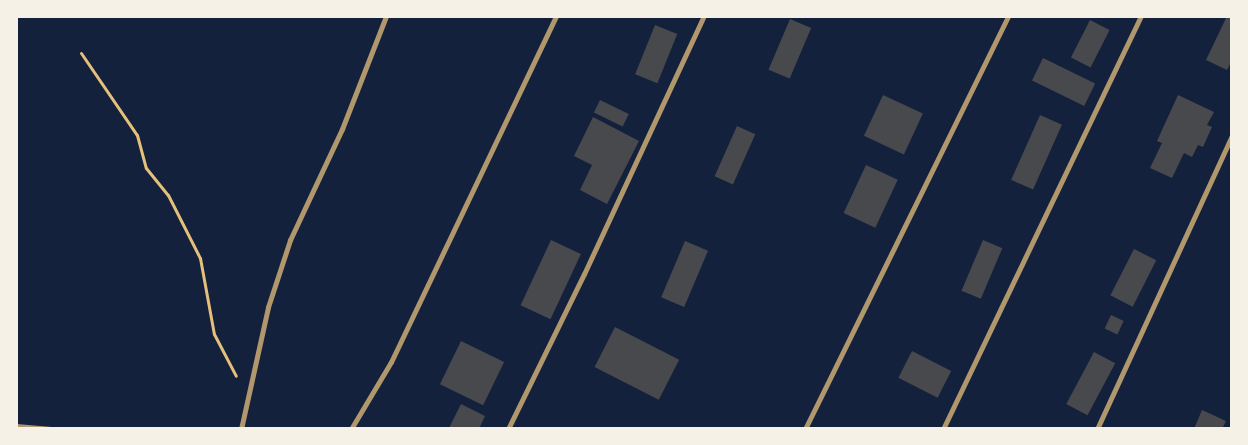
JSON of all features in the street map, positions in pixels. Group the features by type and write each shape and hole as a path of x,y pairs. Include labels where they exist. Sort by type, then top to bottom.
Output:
{"street":[{"path":"241,429 268,307 290,240 342,130 386,16"},
{"path":"351,429 391,362 556,16"},
{"path":"508,429 584,274 704,16"},
{"path":"805,429 1008,16"},
{"path":"943,429 1141,16"},
{"path":"1097,429 1232,136"},
{"path":"16,426 54,429"}],"path":[{"path":"81,53 137,135 146,168 168,195 200,258 214,334 236,375 249,391"}],"building":[{"path":"1227,16 1232,16 1232,60 1227,70 1206,60"},
{"path":"790,19 811,28 790,79 769,70"},
{"path":"1090,20 1110,30 1091,67 1071,57"},
{"path":"655,25 677,34 657,83 635,74"},
{"path":"1043,58 1095,83 1084,106 1032,80"},
{"path":"883,95 923,114 904,154 864,136"},
{"path":"1178,95 1214,112 1207,125 1212,127 1203,147 1198,145 1192,157 1184,153 1172,178 1150,168 1162,143 1157,141"},
{"path":"600,100 629,114 623,127 594,113"},
{"path":"1040,115 1062,125 1033,190 1011,180"},
{"path":"593,117 639,141 607,204 580,190 592,165 574,156"},
{"path":"737,126 755,134 733,184 715,176"},
{"path":"866,165 898,180 875,228 844,213"},
{"path":"551,240 581,254 550,319 521,305"},
{"path":"983,240 1002,248 981,299 962,291"},
{"path":"685,241 708,251 684,307 661,297"},
{"path":"1134,249 1156,260 1133,307 1110,295"},
{"path":"1111,315 1124,321 1117,335 1105,329"},
{"path":"615,327 679,360 659,400 595,367"},
{"path":"461,341 504,362 483,405 440,384"},
{"path":"912,351 951,371 938,398 898,378"},
{"path":"1094,352 1115,363 1087,415 1066,404"},
{"path":"461,404 485,416 479,429 449,428"},
{"path":"1202,410 1226,421 1222,429 1194,429"}]}
